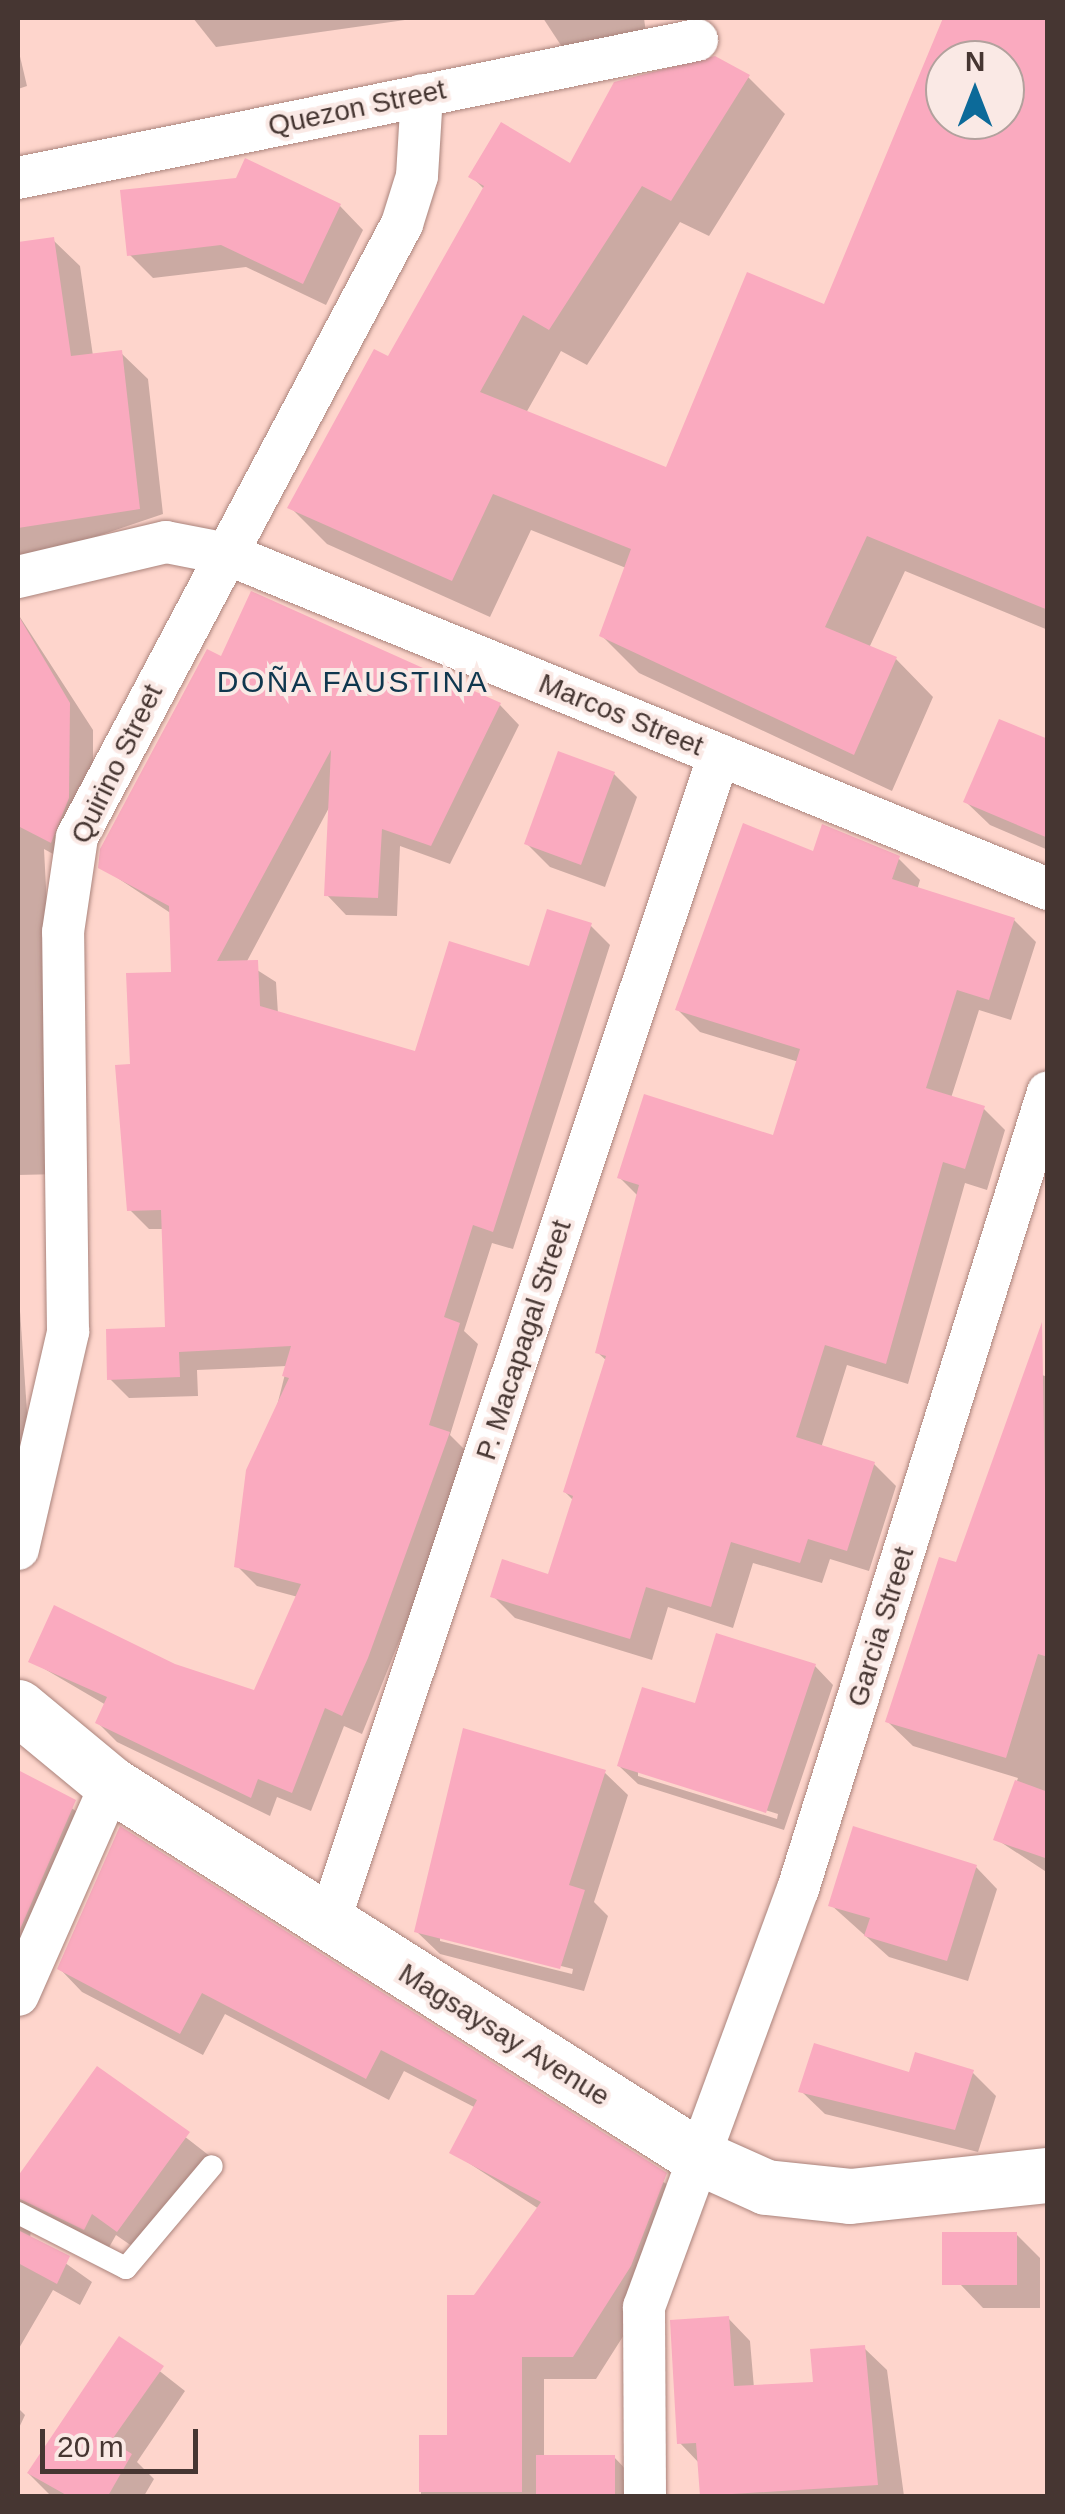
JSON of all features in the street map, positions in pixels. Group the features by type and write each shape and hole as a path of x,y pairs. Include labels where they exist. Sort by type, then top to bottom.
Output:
{"street":[{"name":"Quezon Street","path":"18,178 698,40"},
{"name":"Quirino Street","path":"18,1550 68,1332 66,882 97,793 402,224 417,176 422,95"},
{"name":"Marcos Street","path":"18,577 166,542 227,554 1048,889"},
{"name":"P. Macapagal Street","path":"328,1926 719,755"},
{"name":"Garcia Street","path":"645,2496 644,2307 798,1889 1048,1092"},
{"name":"Magsaysay Avenue","path":"18,1706 110,1784 328,1926 699,2157 766,2187 850,2196 1048,2175"},
{"path":"18,1994 110,1784"}],"lane":[{"path":"18,2213 126,2268 212,2166"}],"building":[{"path":"943,18 1048,18 1048,610 867,536 825,627 897,657 854,755 599,636 631,549 493,494 452,581 287,508 374,349 388,356 484,186 468,177 501,122 570,163 614,82 715,56 750,75 671,201 642,186 549,330 523,315 480,392 666,467 747,272 824,304 925,61 925,140 1025,140 1025,40 934,40"},
{"path":"245,158 341,204 303,284 221,245 127,256 120,190 236,178"},
{"path":"54,237 71,356 122,350 140,509 18,528 18,242"},
{"path":"251,591 501,703 431,846 382,829 378,898 324,896 331,750 217,961 258,960 260,1006 415,1051 449,941 529,966 547,909 592,923 493,1232 473,1225 444,1317 460,1323 429,1425 450,1432 368,1658 342,1716 325,1708 292,1793 258,1779 251,1798 95,1723 107,1697 28,1662 54,1605 175,1664 254,1690 301,1584 234,1567 246,1470 289,1378 282,1376 291,1346 179,1352 180,1377 107,1380 106,1329 165,1327 161,1210 127,1211 115,1065 130,1064 126,973 171,972 169,906 98,868 100,849 207,649 221,656"},
{"path":"18,615 70,703 69,798 51,843 18,826"},
{"path":"999,719 1048,739 1048,838 963,802"},
{"path":"558,751 615,772 581,865 524,844"},
{"path":"743,823 813,851 822,824 900,856 892,879 1015,918 989,1000 957,990 926,1088 985,1106 965,1169 943,1162 886,1364 825,1345 796,1437 875,1462 847,1551 808,1539 800,1563 731,1542 711,1607 646,1587 630,1639 490,1597 502,1559 548,1574 573,1496 563,1492 606,1356 595,1353 639,1185 617,1178 644,1094 773,1135 800,1049 675,1010"},
{"path":"1042,1322 1048,1657 1038,1654 1006,1758 885,1722 939,1557 956,1562"},
{"path":"716,1633 816,1664 766,1813 617,1766 642,1687 695,1703"},
{"path":"463,1728 606,1770 569,1885 585,1890 560,1969 414,1932"},
{"path":"18,1770 76,1800 18,1934"},
{"path":"1015,1780 1048,1792 1048,1859 993,1840"},
{"path":"120,1826 667,2173 631,2266 573,2357 522,2357 522,2492 419,2492 419,2435 447,2435 447,2295 474,2295 541,2202 449,2153 477,2100 381,2050 366,2079 202,1993 180,2034 57,1969"},
{"path":"853,1826 977,1865 947,1961 864,1936 870,1918 828,1906"},
{"path":"814,2043 909,2072 915,2052 974,2070 955,2130 798,2092"},
{"path":"97,2066 190,2132 117,2232 92,2214 84,2230 18,2198 18,2176"},
{"path":"18,2230 70,2256 57,2284 18,2263"},
{"path":"942,2232 1017,2232 1017,2285 942,2285"},
{"path":"729,2316 734,2386 813,2382 810,2349 865,2345 878,2485 700,2496 696,2443 677,2444 670,2320"},
{"path":"119,2336 164,2366 111,2441 132,2454 108,2496 68,2496 27,2473"},
{"path":"536,2455 615,2455 615,2496 536,2496"}],"district":[{"name":"DOÑA FAUSTINA","path":"353,682"}]}
